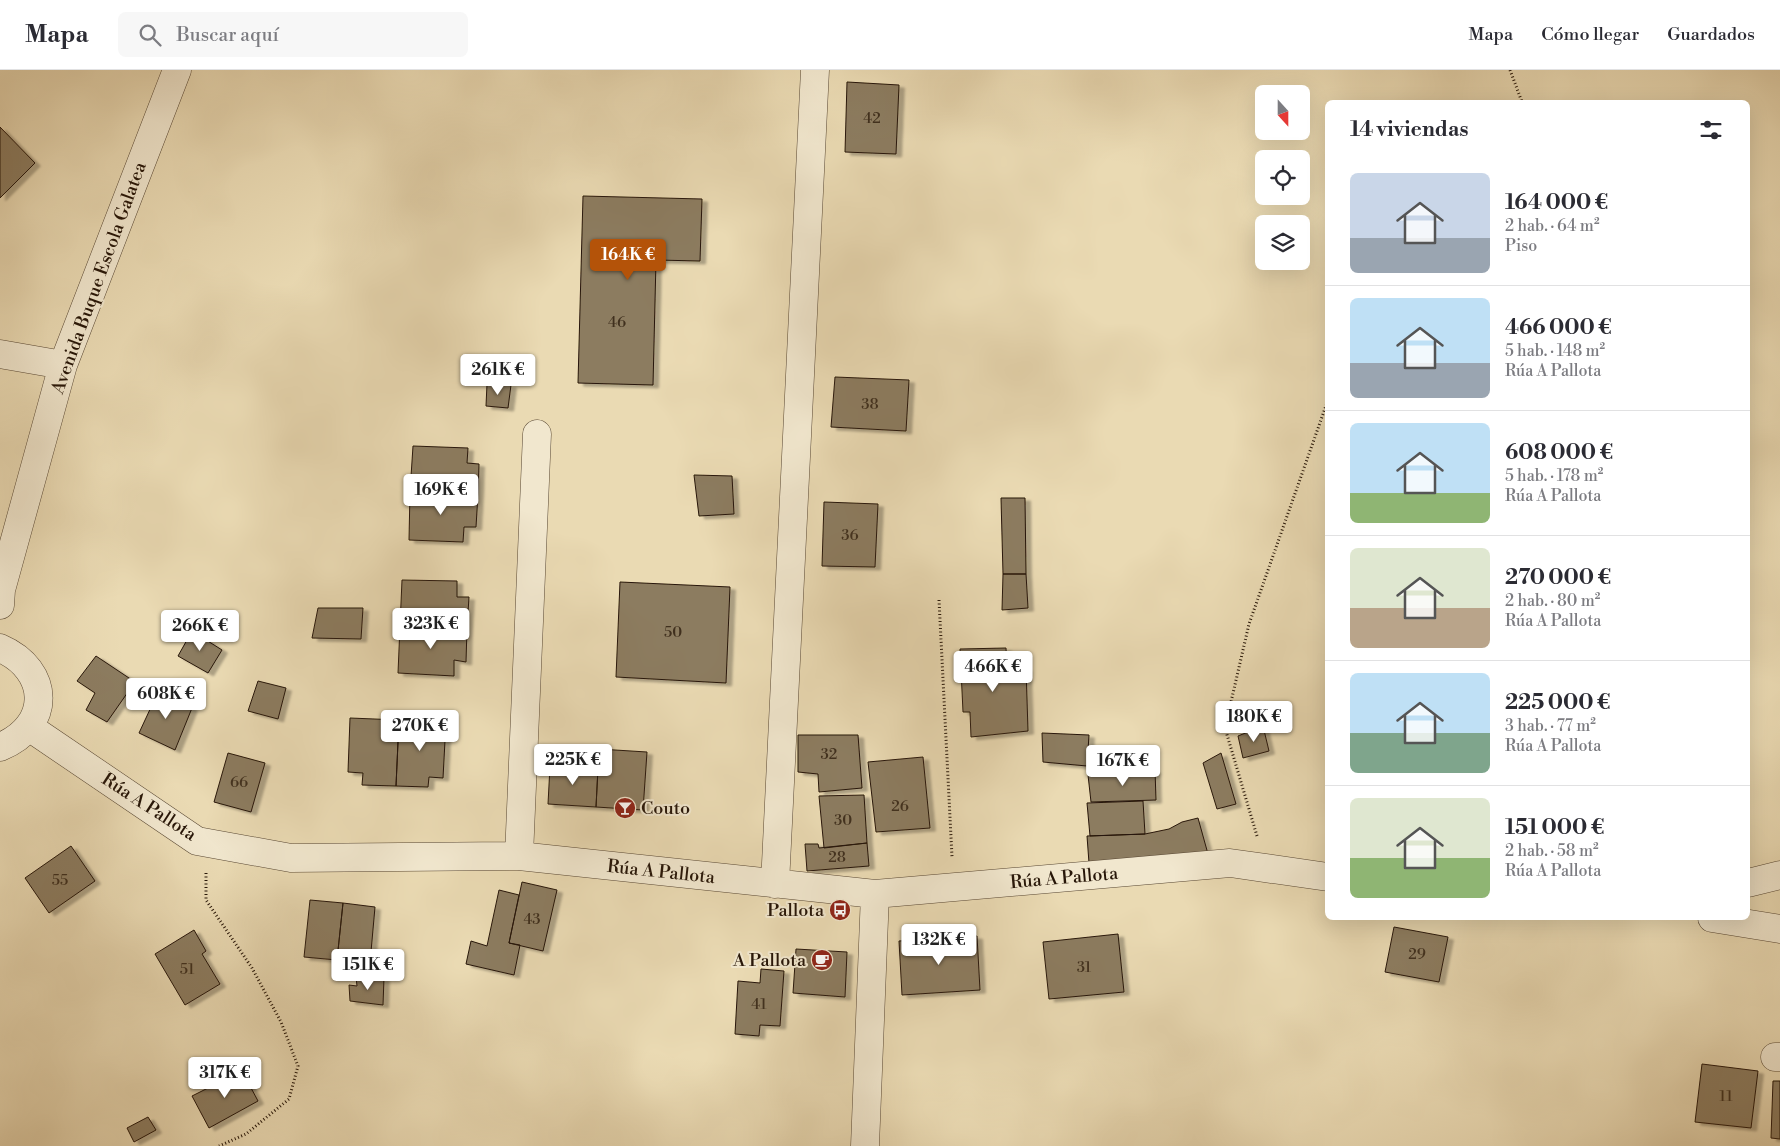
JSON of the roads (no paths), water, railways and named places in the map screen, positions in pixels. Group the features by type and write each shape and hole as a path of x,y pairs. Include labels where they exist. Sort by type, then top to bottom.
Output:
{"street":[{"name":"Avenida Buque Escola Galatea","path":"0,605 1,590 64,365 177,70"},
{"path":"775,884 815,70"},
{"path":"0,354 64,365"},
{"path":"519,856 537,434"},
{"path":"0,648 17,655 31,670 38,689 37,709 29,727 15,741 0,747"},
{"name":"Rúa A Pallota","path":"29,727 197,841 291,858 519,856 875,894 1230,863 1325,877"},
{"path":"1750,882 1780,875"},
{"path":"865,1146 875,894"},
{"path":"1724,920 1780,929"}],"place":[{"name":"Couto","path":"625,808"},
{"name":"Pallota","path":"840,910"},
{"name":"A Pallota","path":"822,960"}]}
